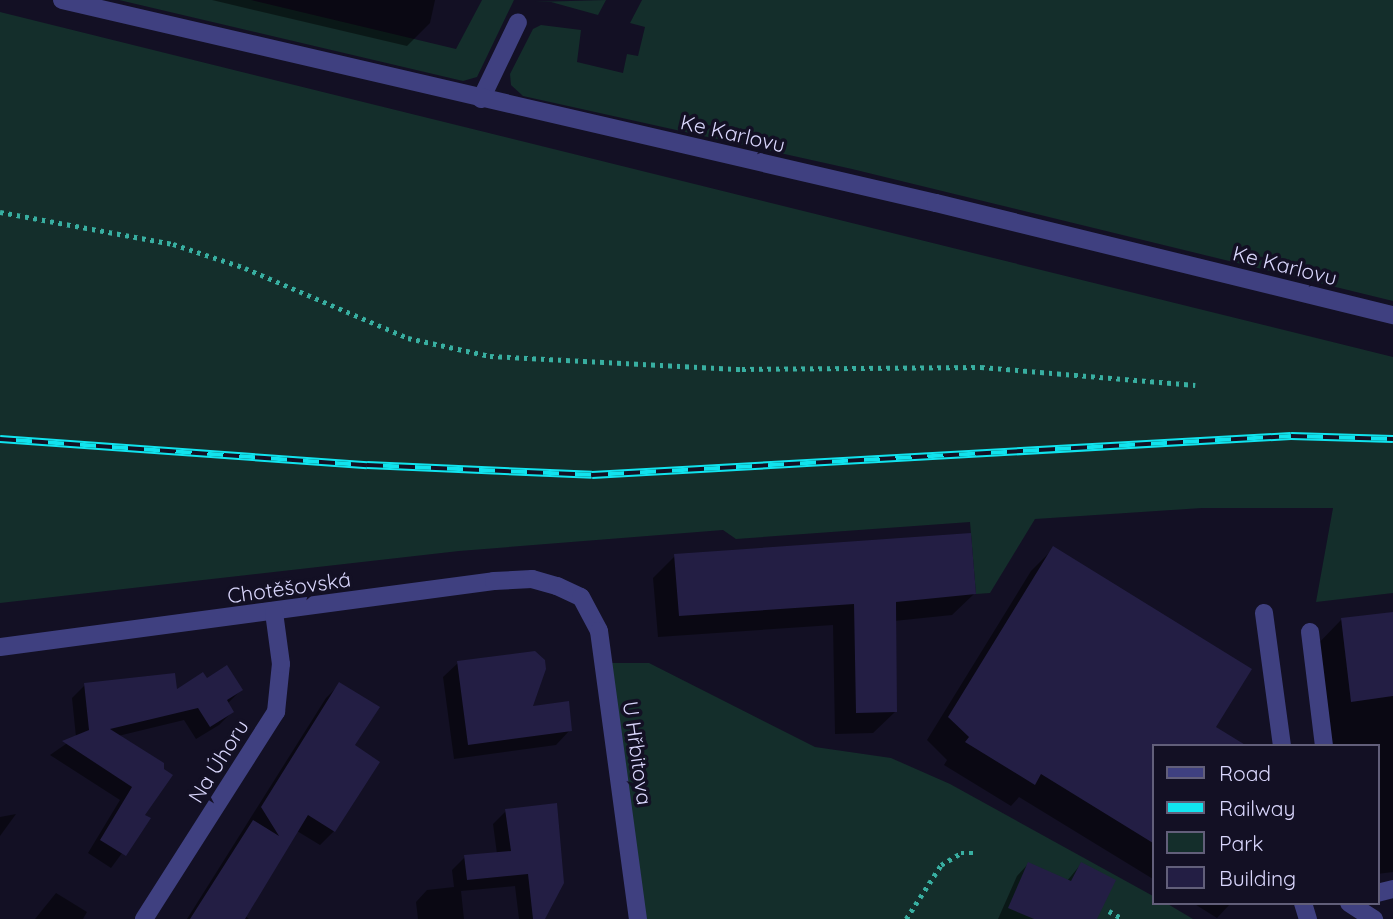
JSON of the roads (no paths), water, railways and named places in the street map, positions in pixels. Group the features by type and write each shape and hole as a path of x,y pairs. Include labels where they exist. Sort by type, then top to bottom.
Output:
{"street":[{"name":"Ke Karlovu","path":"62,0 936,203 1393,315"},
{"path":"481,99 518,22"},
{"name":"Chotěšovská","path":"0,648 532,579 581,597"},
{"name":"U Hřbitova","path":"581,597 593,613 607,663 607,696 638,919"},
{"name":"Na Úhoru","path":"144,919 276,712 281,664 274,612"},
{"path":"1264,612 1282,744"},
{"path":"1310,632 1325,744"},
{"path":"1352,905 1374,919"}],"railway":[{"path":"0,439 367,465 592,475 1291,436 1393,439"}]}
